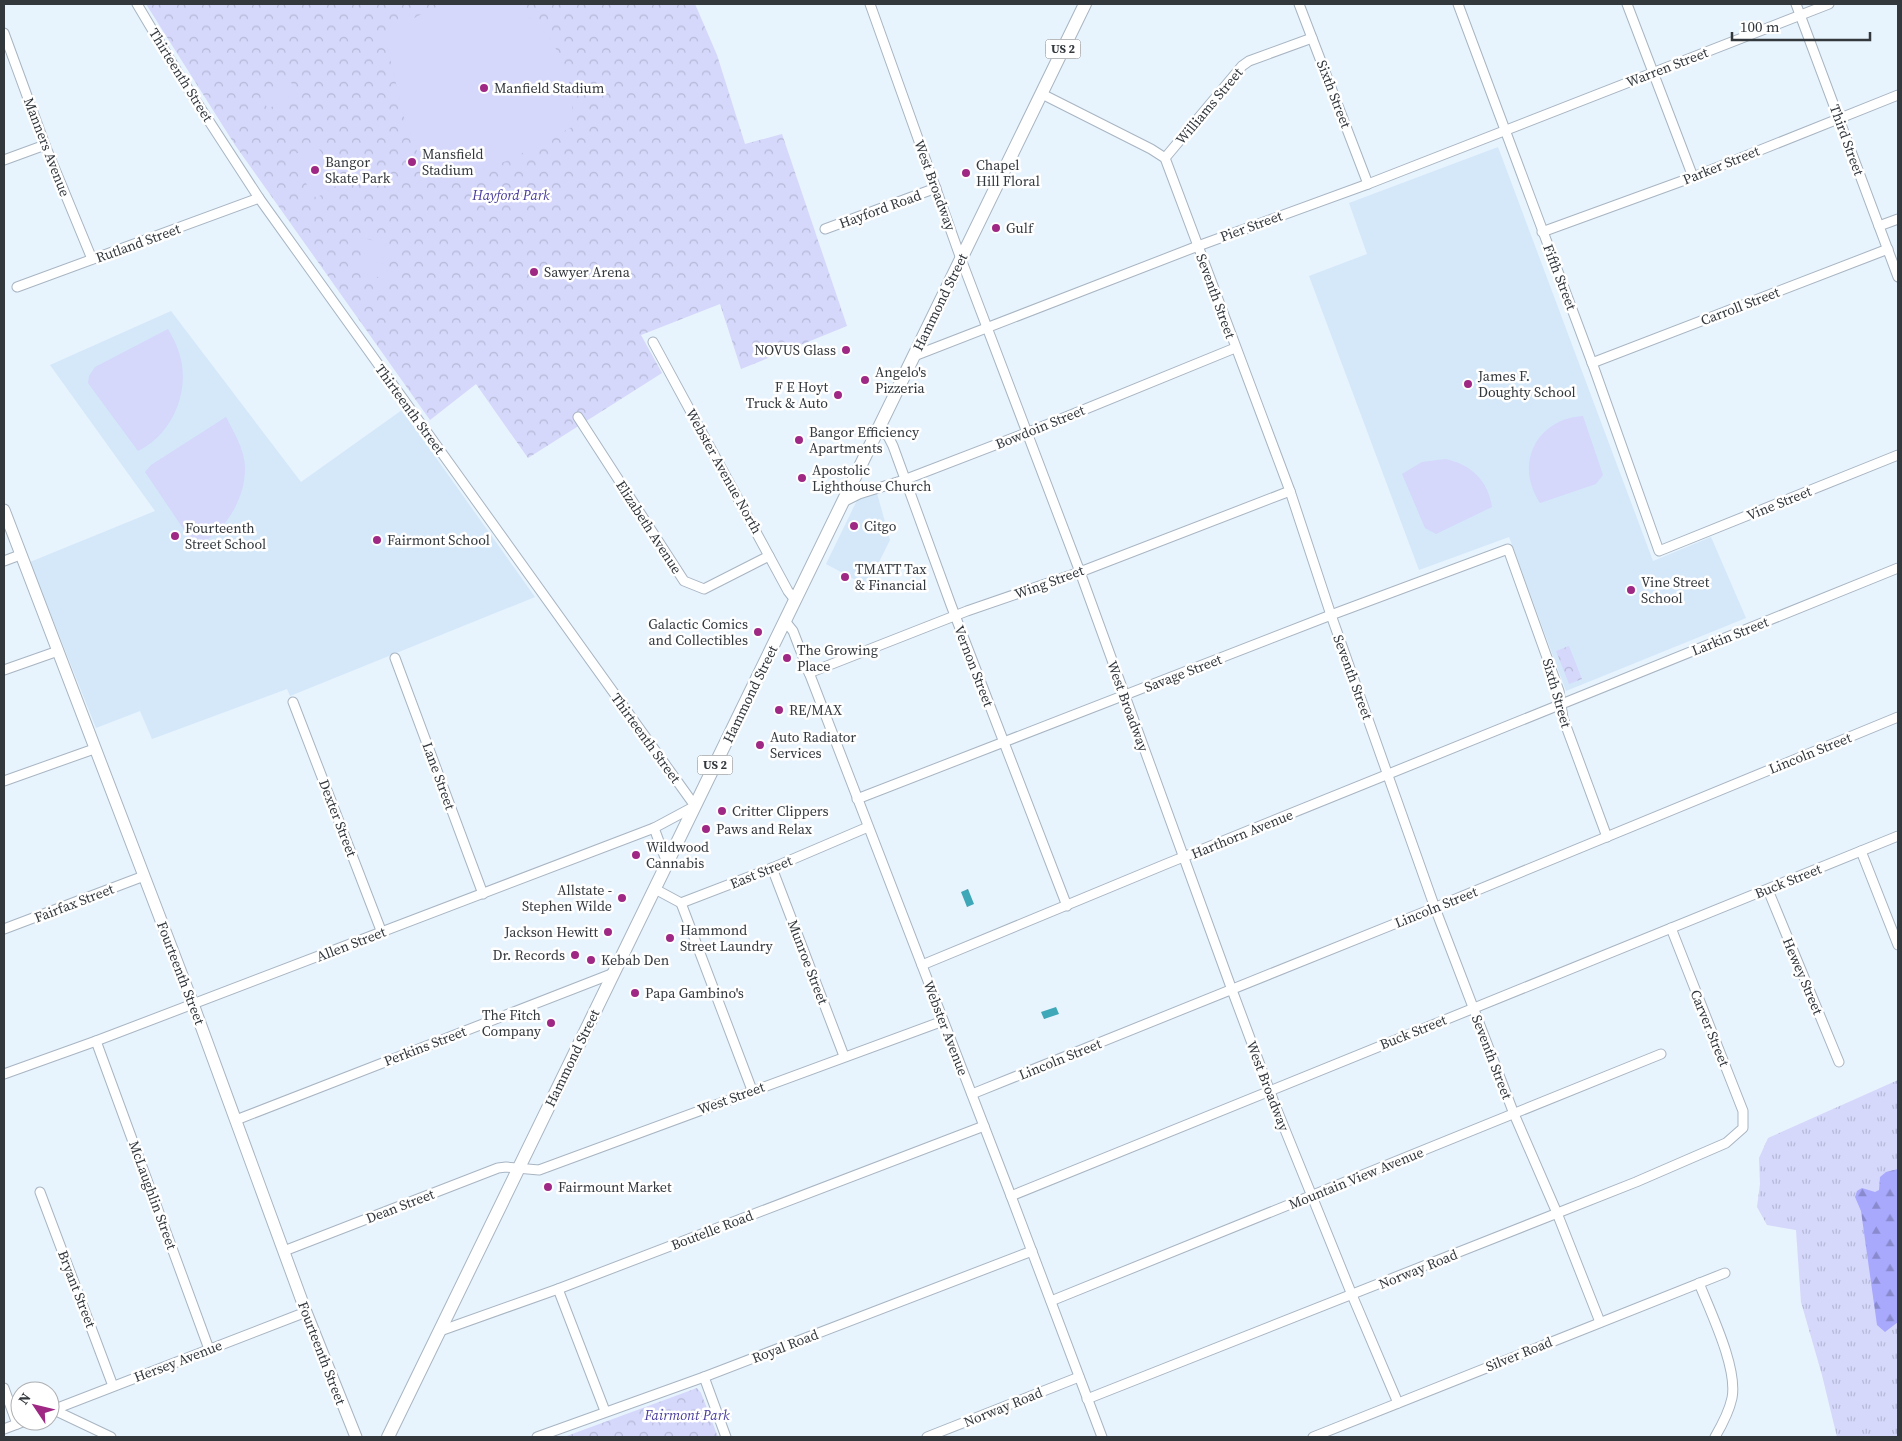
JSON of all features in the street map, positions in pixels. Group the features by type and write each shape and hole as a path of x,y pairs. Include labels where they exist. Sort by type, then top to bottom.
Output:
{"main road":[{"name":"Hammond Street","path":"388,1437 1085,4"}],"street":[{"name":"Thirteenth Street","path":"137,4 181,78 258,198 695,806"},
{"name":"West Broadway","path":"870,4 961,259 1080,572 1183,858 1270,1091 1352,1295 1398,1403"},
{"name":"Sixth Street","path":"1299,4 1368,184"},
{"name":"Fifth Street","path":"1458,4 1592,363 1659,551"},
{"path":"1627,4 1693,177"},
{"name":"Third Street","path":"1796,4 1898,278"},
{"name":"Warren Street","path":"1505,130 1829,4"},
{"name":"Manners Avenue","path":"4,33 6,48 92,259"},
{"name":"Williams Street","path":"1165,158 1242,66 1312,38"},
{"path":"1042,94 1151,149 1165,158"},
{"name":"Parker Street","path":"1542,232 1693,177 1898,95"},
{"name":"Pier Street","path":"914,356 1198,246 1368,184 1505,130"},
{"path":"4,160 45,145"},
{"name":"Seventh Street","path":"1165,158 1290,491 1331,615 1435,908 1514,1114 1557,1213 1600,1322"},
{"name":"Hayford Road","path":"825,229 936,188"},
{"name":"Rutland Street","path":"17,287 258,198"},
{"path":"1879,226 1898,219"},
{"name":"Carroll Street","path":"1592,363 1888,249"},
{"name":"Webster Avenue North","path":"653,342 788,591 795,600"},
{"name":"Bowdoin Street","path":"843,502 859,494 904,480 1027,433 1235,348"},
{"name":"Elizabeth Avenue","path":"578,417 684,581 704,589 769,556"},
{"name":"Vernon Street","path":"878,431 888,436 1067,906"},
{"name":"Vine Street","path":"1659,551 1898,455"},
{"name":"Wing Street","path":"809,673 955,616 1080,572 1290,491"},
{"name":"Fourteenth Street","path":"4,510 193,1004 306,1312 356,1437"},
{"name":"Sixth Street","path":"1508,549 1559,691 1563,718 1607,837"},
{"name":"Savage Street","path":"858,799 1331,615 1508,549"},
{"path":"4,561 20,555"},
{"name":"Larkin Street","path":"1562,705 1898,568"},
{"name":"Webster Avenue","path":"785,621 792,631 858,799 1102,1437"},
{"path":"4,670 58,651"},
{"name":"Lane Street","path":"396,658 483,894"},
{"name":"Dexter Street","path":"293,702 382,933"},
{"name":"Harthorn Avenue","path":"922,965 1562,705"},
{"name":"Lincoln Street","path":"972,1094 1435,908 1898,717"},
{"path":"4,781 94,749"},
{"name":"Allen Street","path":"4,1074 382,933 654,828 695,806"},
{"name":"East Street","path":"681,903 772,868 868,827"},
{"path":"654,828 667,863"},
{"name":"Buck Street","path":"1011,1196 1898,836"},
{"path":"1862,851 1898,945"},
{"name":"Munroe Street","path":"772,868 844,1056"},
{"name":"Fairfax Street","path":"4,929 144,876"},
{"path":"654,889 681,903 752,1090"},
{"name":"Hewey Street","path":"1768,890 1839,1062"},
{"name":"Carver Street","path":"1671,928 1743,1111 1743,1128"},
{"name":"Perkins Street","path":"236,1120 614,973"},
{"name":"West Street","path":"518,1169 539,1170 943,1021"},
{"name":"McLaughlin Street","path":"96,1041 209,1349"},
{"name":"Mountain View Avenue","path":"1050,1301 1661,1054"},
{"name":"Boutelle Road","path":"440,1331 558,1289 984,1126"},
{"name":"Norway Road","path":"1087,1399 1636,1182 1726,1144 1743,1128"},
{"name":"Dean Street","path":"284,1251 494,1170 503,1167 518,1169"},
{"name":"Bryant Street","path":"40,1192 114,1386"},
{"name":"Royal Road","path":"537,1437 704,1377 1032,1251"},
{"name":"Silver Road","path":"1313,1437 1725,1273"},
{"path":"1698,1283 1724,1344 1730,1368 1733,1396 1724,1422 1715,1437"},
{"path":"558,1289 606,1411"},
{"name":"Hersey Avenue","path":"60,1407 306,1312"},
{"path":"704,1377 726,1437"},
{"name":"Norway Road","path":"927,1437 1079,1377"},
{"path":"4,1388 10,1400"},
{"path":"60,1414 111,1437"}],"shaded area":[{"name":"James F. Doughty School","path":"1498,147 1653,561 1711,537 1746,618 1566,691 1509,537 1419,570 1309,276 1367,254 1349,203"},
{"path":"171,311 301,482 402,410 535,597 290,696 287,689 152,739 140,711 96,728 30,562 155,511 50,365"},
{"path":"875,486 890,540 867,586 826,564 862,490"}],"green space":[{"name":"Manfield Stadium","path":"479,2 507,4 515,7 532,20 543,30 559,55 569,83 573,112 572,127 509,160 444,184 427,177 404,117 386,42 405,24 443,4"},
{"name":"Hayford Park","path":"146,4 695,4 717,55 745,144 782,134 847,326 741,369 720,304 641,335 662,373 528,458 476,384 430,420 235,145"},
{"path":"289,79 297,92 268,109 261,96"},
{"name":"Bangor Skate Park","path":"315,143 341,183 316,198 289,158"},
{"path":"363,238 395,246 391,260 360,252"},
{"path":"358,257 389,265 386,279 354,271"},
{"path":"168,329 176,345 181,362 183,377 181,392 171,420 151,443 138,451 88,383 89,376 95,367"},
{"path":"1583,416 1603,475 1596,484 1540,503 1532,488 1529,473 1530,459 1534,446 1553,425 1567,419"},
{"path":"226,417 245,462 243,486 237,504 227,520 213,536 195,546 145,472 151,465"},
{"path":"1445,459 1463,465 1477,475 1487,489 1492,507 1436,534 1425,528 1402,474 1422,462"},
{"path":"1569,646 1582,679 1569,684 1556,651"},
{"path":"1898,1080 1898,1437 1837,1437 1801,1302 1796,1230 1767,1225 1757,1207 1760,1184 1759,1158 1768,1138"},
{"path":"1898,1169 1898,1322 1885,1332 1877,1325 1861,1211 1855,1197 1857,1191 1862,1188 1875,1192 1879,1190 1880,1177 1886,1172"},
{"name":"Fairmont Park","path":"697,1388 701,1393 718,1437 564,1437"}],"water":[{"path":"968,889 974,904 967,907 961,892"},
{"path":"1056,1007 1059,1014 1044,1019 1041,1012"}],"place":[{"name":"Manfield Stadium","path":"484,88"},
{"name":"Mansfield Stadium","path":"412,162"},
{"name":"Bangor Skate Park","path":"315,170"},
{"name":"Chapel Hill Floral","path":"966,173"},
{"name":"Gulf","path":"996,228"},
{"name":"Sawyer Arena","path":"534,272"},
{"name":"NOVUS Glass","path":"846,350"},
{"name":"Angelo's Pizzeria","path":"865,380"},
{"name":"James F. Doughty School","path":"1468,384"},
{"name":"F E Hoyt Truck & Auto","path":"838,395"},
{"name":"Bangor Efficiency Apartments","path":"799,440"},
{"name":"Apostolic Lighthouse Church","path":"802,478"},
{"name":"Citgo","path":"854,526"},
{"name":"Fourteenth Street School","path":"175,536"},
{"name":"Fairmont School","path":"377,540"},
{"name":"TMATT Tax & Financial","path":"845,577"},
{"name":"Vine Street School","path":"1631,590"},
{"name":"Galactic Comics and Collectibles","path":"758,632"},
{"name":"The Growing Place","path":"787,658"},
{"name":"RE/MAX","path":"779,710"},
{"name":"Auto Radiator Services","path":"760,745"},
{"name":"Critter Clippers","path":"722,811"},
{"name":"Paws and Relax","path":"706,829"},
{"name":"Wildwood Cannabis","path":"636,855"},
{"name":"Allstate - Stephen Wilde","path":"622,898"},
{"name":"Jackson Hewitt","path":"608,932"},
{"name":"Hammond Street Laundry","path":"670,938"},
{"name":"Dr. Records","path":"575,955"},
{"name":"Kebab Den","path":"591,960"},
{"name":"Papa Gambino's","path":"635,993"},
{"name":"The Fitch Company","path":"551,1023"},
{"name":"Fairmount Market","path":"548,1187"}]}
